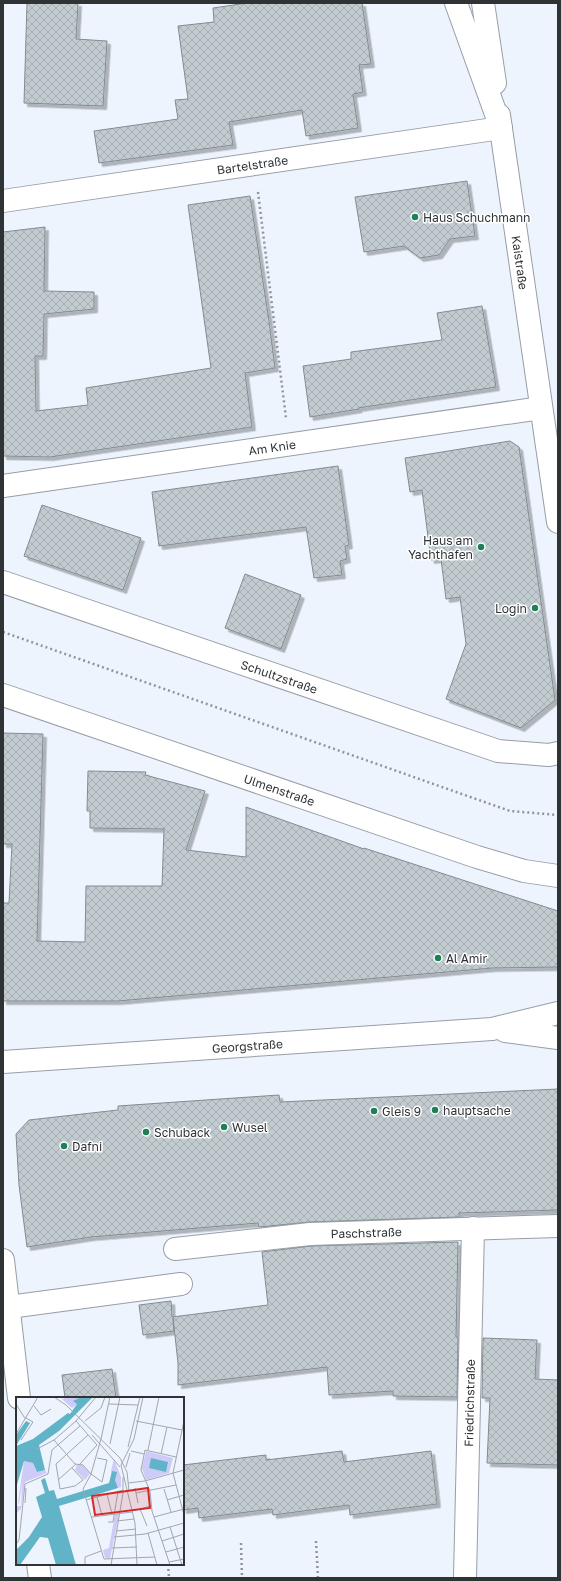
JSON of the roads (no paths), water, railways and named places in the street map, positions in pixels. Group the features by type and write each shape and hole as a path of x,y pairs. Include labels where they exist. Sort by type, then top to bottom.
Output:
{"street":[{"path":"456,3 501,128"},
{"name":"Kaistraße","path":"483,3 558,522"},
{"name":"Bartelstraße","path":"3,201 501,128"},
{"name":"Am Knie","path":"3,486 541,408"},
{"name":"Schultzstraße","path":"3,582 498,751 550,755 558,753"},
{"name":"Ulmenstraße","path":"3,695 477,857 524,870 558,876"},
{"name":"Georgstraße","path":"3,1062 492,1029 558,1013"},
{"name":"Georgstraße","path":"492,1029 558,1038"},
{"name":"Paschstraße","path":"175,1249 310,1234 558,1226"},
{"name":"Friedrichstraße","path":"465,1578 473,1228"},
{"path":"3,1260 19,1397"},
{"path":"6,1295 181,1284"},
{"path":"38,1565 40,1578"}],"place":[{"name":"Haus Schuchmann","path":"415,217"},
{"name":"Haus am Yachthafen","path":"481,547"},
{"name":"Login","path":"535,608"},
{"name":"Al Amir","path":"438,958"},
{"name":"hauptsache","path":"435,1110"},
{"name":"Gleis 9","path":"374,1111"},
{"name":"Wusel","path":"224,1127"},
{"name":"Schuback","path":"146,1132"},
{"name":"Dafni","path":"64,1146"}]}
